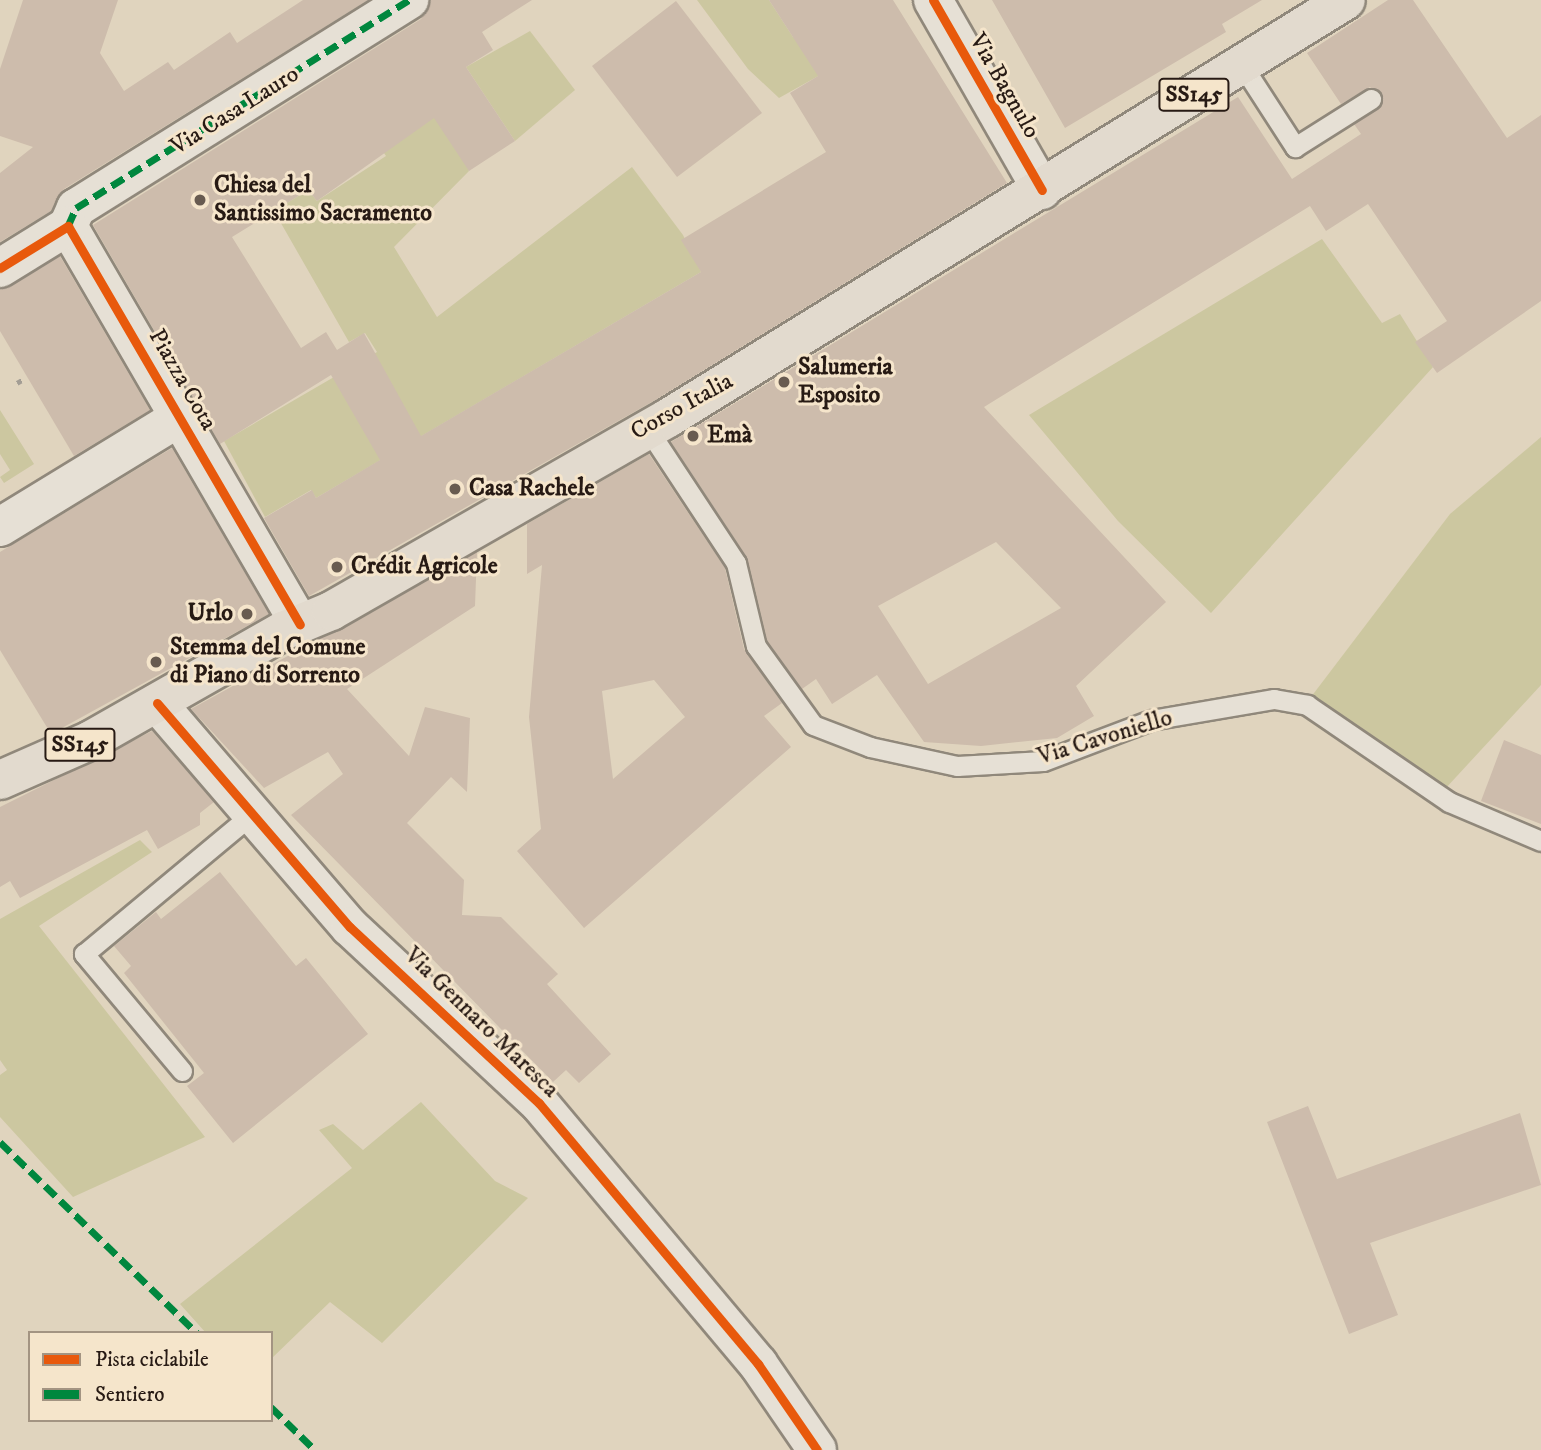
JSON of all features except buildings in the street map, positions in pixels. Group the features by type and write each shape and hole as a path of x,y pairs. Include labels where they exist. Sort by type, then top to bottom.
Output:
{"main road":[{"name":"Corso Italia","path":"0,780 157,703 647,428 1042,190 1346,0"}],"street":[{"name":"Via Casa Lauro","path":"68,226 76,208 409,0"},
{"name":"Via Bagnulo","path":"933,0 1042,190"},
{"path":"0,268 68,226"},
{"name":"Piazza Cota","path":"68,226 300,624"},
{"name":"Piazza Cota","path":"0,527 180,417"},
{"name":"Via Gennaro Maresca","path":"157,703 350,927 539,1103 758,1364 817,1450"}],"lane":[{"path":"1242,65 1295,147 1371,99"},
{"name":"Via Cavoniello","path":"647,428 736,564 756,646 813,725 870,747 957,766 1042,761 1151,720 1274,699 1307,705 1449,802 1541,841"},
{"path":"182,1071 84,954 253,813"}],"shaded area":[{"path":"697,0 769,0 793,37 813,26 838,65 779,98 748,69"},
{"path":"530,31 575,90 515,141 466,67"},
{"path":"431,85 469,171 394,247 437,317 632,167 683,235 701,272 316,498 311,490 265,517 224,441 377,352 365,333 349,342 274,211 308,190 317,201 386,156 382,150"},
{"path":"1322,239 1382,323 1400,314 1433,367 1211,613 1118,521 1029,415"},
{"path":"0,410 34,464 4,483 0,477 10,470 0,454"},
{"path":"1541,437 1541,685 1445,789 1311,697 1450,514"},
{"path":"140,840 152,852 39,926 205,1137 73,1197 0,1117 0,1075 7,1070 0,1060 0,919"},
{"path":"421,1102 495,1181 528,1198 382,1343 330,1302 273,1357 273,1331 204,1331 180,1304 352,1168 319,1130 333,1124 363,1150"}],"marked path":[{"path":"68,226 76,208 409,0"},
{"path":"0,1142 195,1331"},
{"path":"273,1409 315,1450"}],"cycle path":[{"path":"933,0 1042,190"},
{"path":"0,268 68,226 300,624"},
{"path":"157,703 350,927 539,1103 758,1364 817,1450"}],"place":[{"name":"Chiesa del Santissimo Sacramento","path":"200,200"},
{"name":"Salumeria Esposito","path":"784,382"},
{"name":"Emà","path":"693,436"},
{"name":"Casa Rachele","path":"455,489"},
{"name":"Crédit Agricole","path":"337,567"},
{"name":"Urlo","path":"247,614"},
{"name":"Stemma del Comune di Piano di Sorrento","path":"156,662"}]}
